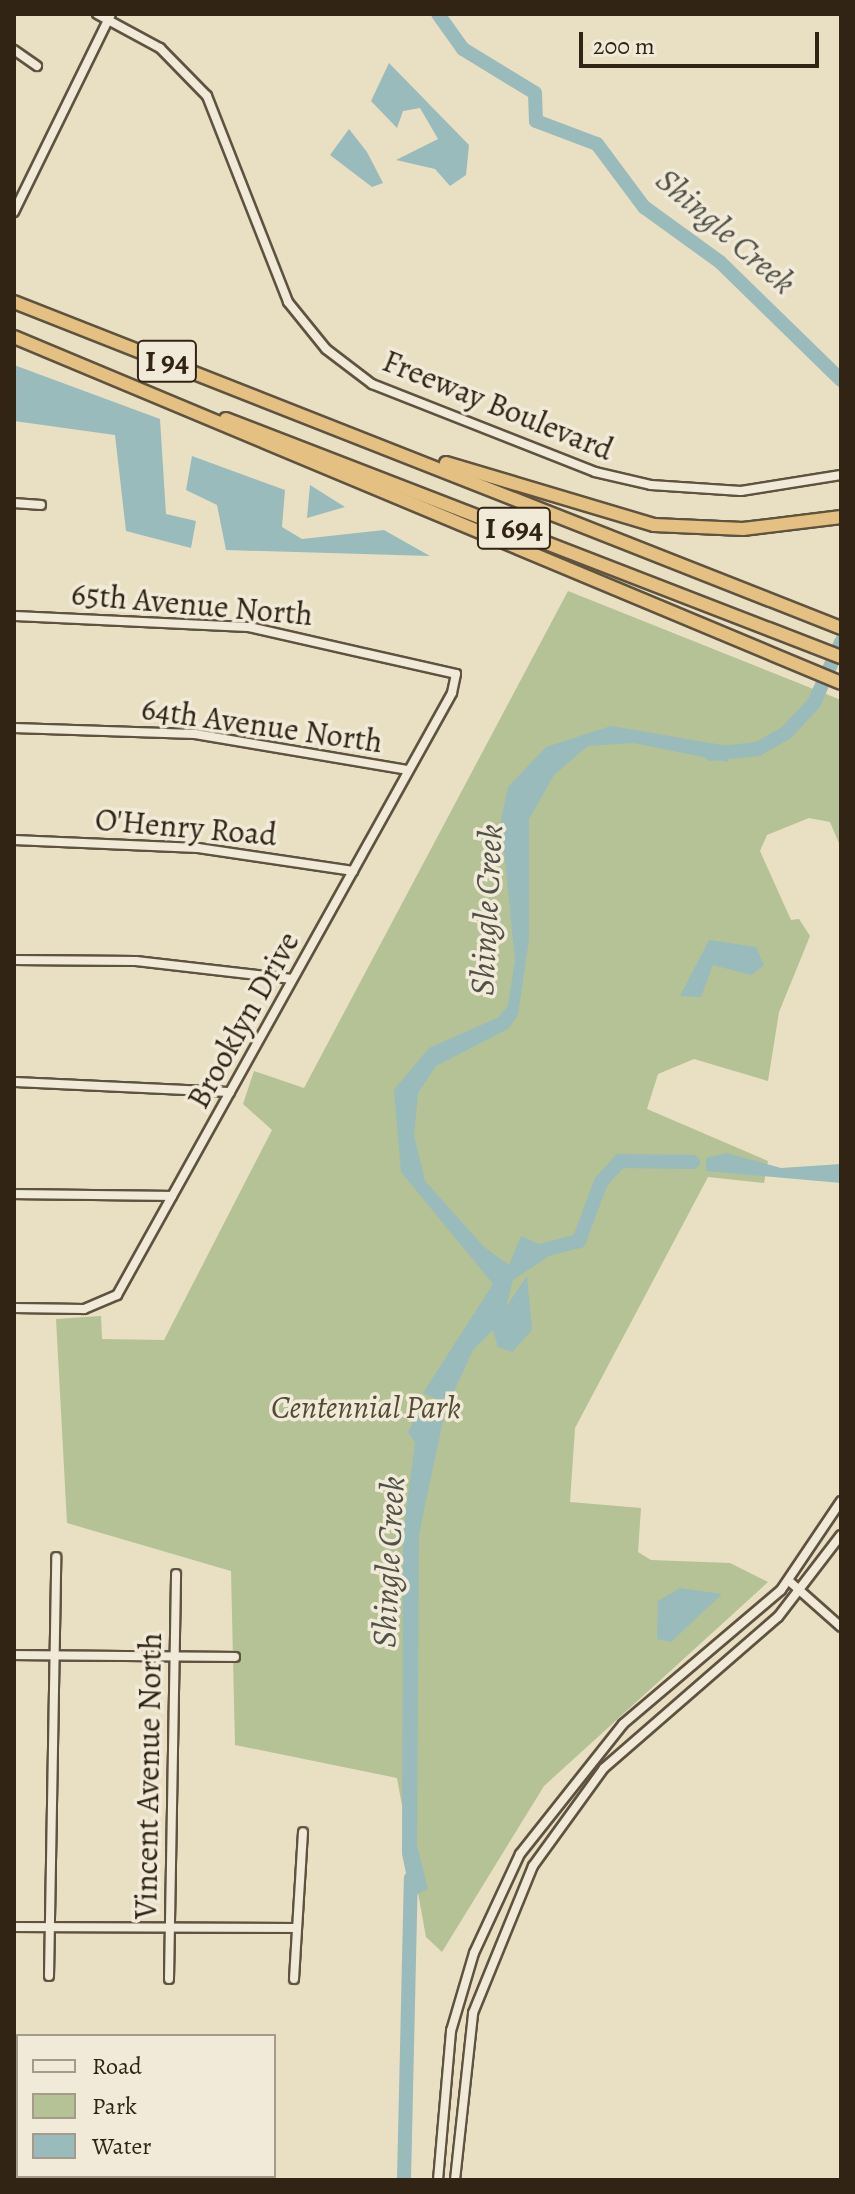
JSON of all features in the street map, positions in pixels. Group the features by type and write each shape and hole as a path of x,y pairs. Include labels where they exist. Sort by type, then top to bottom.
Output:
{"highway":[{"name":"I 94","path":"14,302 837,626"},
{"name":"I 94","path":"14,337 841,683"},
{"name":"I 694","path":"203,414 258,426 841,657"},
{"path":"320,420 548,498 654,525 743,529 841,517"}],"street":[{"name":"Freeway Boulevard","path":"97,14 110,17 160,48 207,96 288,302 326,349 372,384 595,472 651,485 741,491 841,475"},
{"path":"14,212 110,17"},
{"path":"14,50 37,66"},
{"path":"14,503 41,505"},
{"name":"65th Avenue North","path":"14,616 249,627 456,674"},
{"name":"Brooklyn Drive","path":"14,1308 107,1302 172,1196 353,871 456,674"},
{"name":"64th Avenue North","path":"14,728 195,734 407,770"},
{"name":"O'Henry Road","path":"14,840 198,848 353,871"},
{"path":"14,960 136,961 292,979"},
{"path":"14,1082 230,1092"},
{"path":"14,1194 172,1196"},
{"path":"438,2180 451,2031 474,1953 520,1854 623,1724 738,1632 789,1581 841,1501"},
{"path":"455,2180 473,2013 533,1866 604,1768 800,1592 841,1535"},
{"path":"49,1976 56,1557"},
{"name":"Vincent Avenue North","path":"169,1979 176,1574"},
{"path":"789,1581 841,1627"},
{"path":"14,1655 235,1657"},
{"path":"294,1979 294,1928 303,1832"},
{"path":"14,1927 294,1928"}],"green space":[{"name":"Centennial Park","path":"568,591 841,700 841,848 830,822 809,818 767,835 760,851 791,920 799,919 810,936 779,1012 768,1081 694,1059 658,1074 647,1109 768,1161 764,1183 708,1177 575,1428 570,1502 641,1508 638,1552 651,1560 730,1563 768,1582 544,1786 442,1952 426,1937 397,1778 235,1745 231,1571 67,1523 56,1319 101,1316 102,1339 164,1340 272,1130 243,1104 254,1071 304,1088"}],"water":[{"path":"389,63 469,145 466,175 450,186 435,169 396,160 438,139 420,108 403,111 397,128 371,101"},
{"path":"349,129 367,152 383,183 372,187 330,155"},
{"path":"14,365 160,419 166,514 196,521 191,548 126,531 115,435 14,421"},
{"path":"192,456 285,490 282,527 302,539 384,530 430,556 226,550 217,505 186,490"},
{"path":"310,485 345,507 307,518"},
{"path":"611,726 728,746 728,762 633,743 588,746 554,775 529,819 529,939 518,1015 508,1029 436,1066 418,1093 414,1135 425,1181 484,1247 509,1265 521,1236 555,1252 513,1280 506,1307 527,1276 532,1330 512,1352 498,1347 493,1330 473,1350 448,1404 423,1393 493,1284 401,1172 394,1090 429,1048 499,1017 508,1005 515,960 501,821 508,787 546,747"},
{"path":"709,940 756,947 764,965 751,975 713,965 701,997 680,996"},
{"path":"727,1153 781,1168 841,1164 841,1183 706,1171 706,1158"},
{"path":"424,1400 445,1411 419,1534 417,1845 428,1889 411,1897 402,1854 403,1533 415,1443 408,1432"},
{"path":"680,1588 722,1594 671,1642 657,1639 658,1601"}],"waterway":[{"name":"Shingle Creek","path":"438,14 463,49 535,93 536,121 597,144 644,207 720,262 841,380"},
{"name":"Shingle Creek","path":"711,754 758,749 787,732 814,703 841,642"},
{"path":"532,1253 579,1241 601,1182 620,1161 693,1162"},
{"name":"Shingle Creek","path":"404,2180 411,1878"}]}
